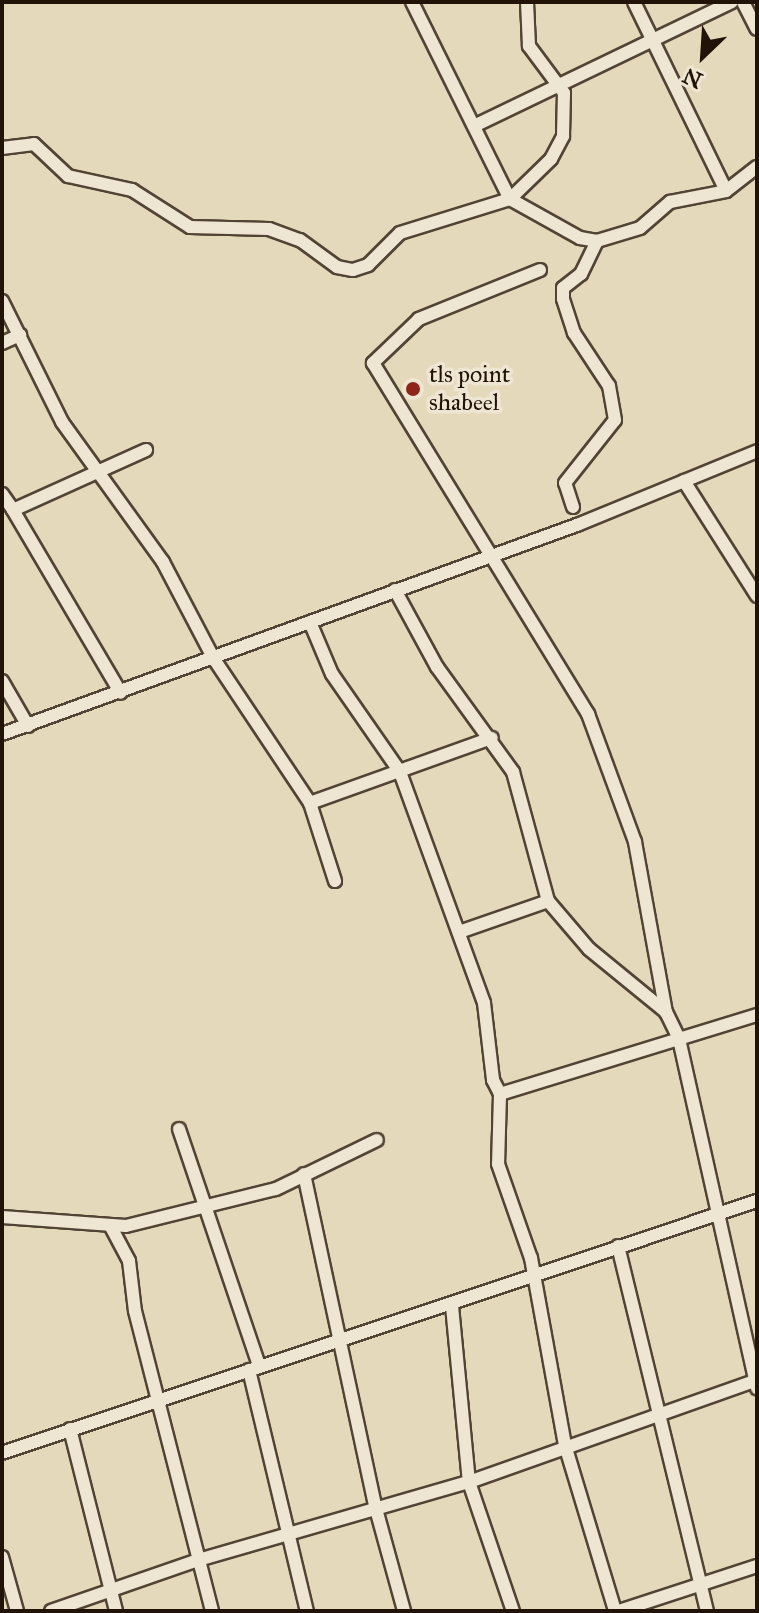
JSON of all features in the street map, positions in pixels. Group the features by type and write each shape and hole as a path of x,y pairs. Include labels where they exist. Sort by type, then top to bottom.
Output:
{"street":[{"path":"412,2 510,199 597,241 640,228 670,202 726,191 757,167"},
{"path":"2,148 34,144 68,176 132,190 190,227 269,229 300,240 337,267 353,270 368,265 400,233 510,199 530,185 563,136 566,113 558,85 529,46 527,2"},
{"path":"634,2 726,191"},
{"path":"474,126 732,2"},
{"path":"743,2 757,29"},
{"path":"573,507 565,483 615,420 609,386 574,333 563,299 563,288 581,274 597,241"},
{"path":"51,1611 198,1560 469,1482 660,1410 756,1383 679,1039 666,1012 635,842 588,714 494,554 373,363 419,319 540,270"},
{"path":"2,301 92,470 163,562 214,659 310,803 335,881"},
{"path":"2,343 20,335"},
{"path":"13,510 92,470 146,450"},
{"path":"2,734 214,659 757,451"},
{"path":"684,481 757,596"},
{"path":"2,494 121,693"},
{"path":"395,590 437,667 492,738 521,794 548,901 589,949 666,1012"},
{"path":"310,622 339,685 400,772 462,931 490,1022 493,1080 500,1094 498,1164 532,1274 565,1445 617,1611 757,1566"},
{"path":"2,681 28,726"},
{"path":"310,803 492,738"},
{"path":"462,931 548,901"},
{"path":"500,1094 757,1015"},
{"path":"179,1129 207,1206 254,1368 307,1611"},
{"path":"2,1217 111,1227 276,1189 377,1140"},
{"path":"304,1174 376,1509 404,1611"},
{"path":"2,1453 159,1398 514,1287 532,1274 721,1216 757,1201"},
{"path":"111,1227 129,1261 135,1311 212,1611"},
{"path":"618,1246 707,1611"},
{"path":"452,1306 469,1482 513,1611"},
{"path":"70,1429 116,1611"},
{"path":"2,1557 17,1611"}],"place":[{"name":"tls point shabeel","path":"413,389"}]}
